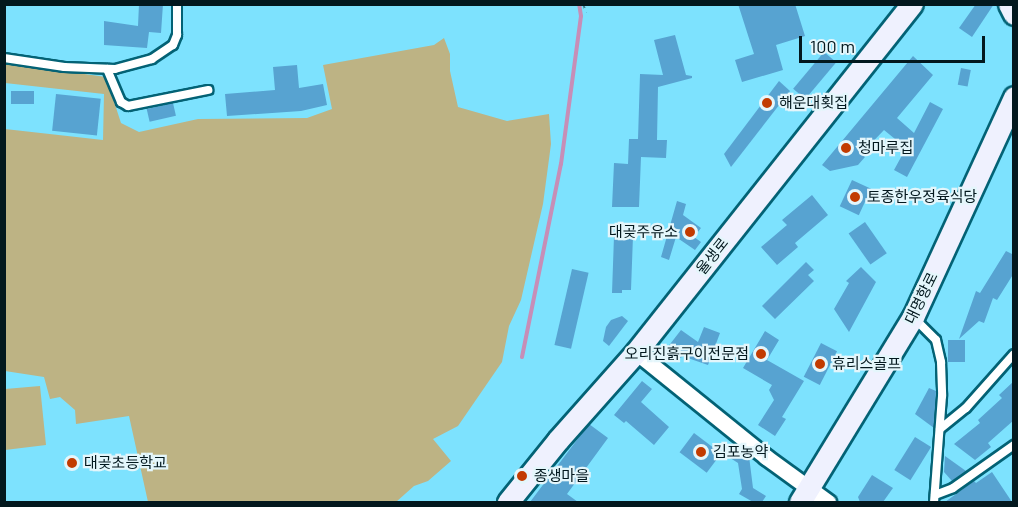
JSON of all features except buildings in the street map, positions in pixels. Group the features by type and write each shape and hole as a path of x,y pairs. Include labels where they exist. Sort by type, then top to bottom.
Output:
{"street":[{"name":"율생로","path":"508,502 558,440 636,352 912,4"},
{"path":"1009,4 1014,14"},
{"name":"대명항로","path":"805,496 913,317 1014,97"},
{"path":"636,352 805,496 828,502"}],"lane":[{"path":"4,58 64,67 107,69 152,59 173,45 177,35 177,4"},
{"path":"107,69 121,102 128,106 208,90"},
{"path":"913,317 936,340 939,348 942,396 935,499"},
{"path":"940,429 966,408 1014,354"},
{"path":"935,499 1014,445"}],"path":[{"path":"583,4 586,12"}],"shaded area":[{"path":"444,38 450,54 450,71 458,107 507,121 549,114 551,144 543,204 521,300 509,326 502,362 458,426 433,439 451,461 428,481 414,486 396,502 148,502 129,416 76,424 75,410 60,397 50,399 44,377 5,371 5,129 103,140 104,94 5,83 5,63 106,77 121,123 139,132 198,119 307,118 332,109 323,65 434,45"},
{"path":"40,386 46,445 5,450 5,389"}],"waterway":[{"path":"522,357 561,164 581,16 579,4"}],"place":[{"name":"해운대횟집","path":"767,103"},
{"name":"청마루집","path":"846,148"},
{"name":"토종한우정육식당","path":"855,197"},
{"name":"대곶주유소","path":"690,232"},
{"name":"오리진흙구이전문점","path":"761,354"},
{"name":"휴리스골프","path":"820,364"},
{"name":"김포농약","path":"701,452"},
{"name":"대곶초등학교","path":"72,463"},
{"name":"종생마을","path":"522,476"}]}
